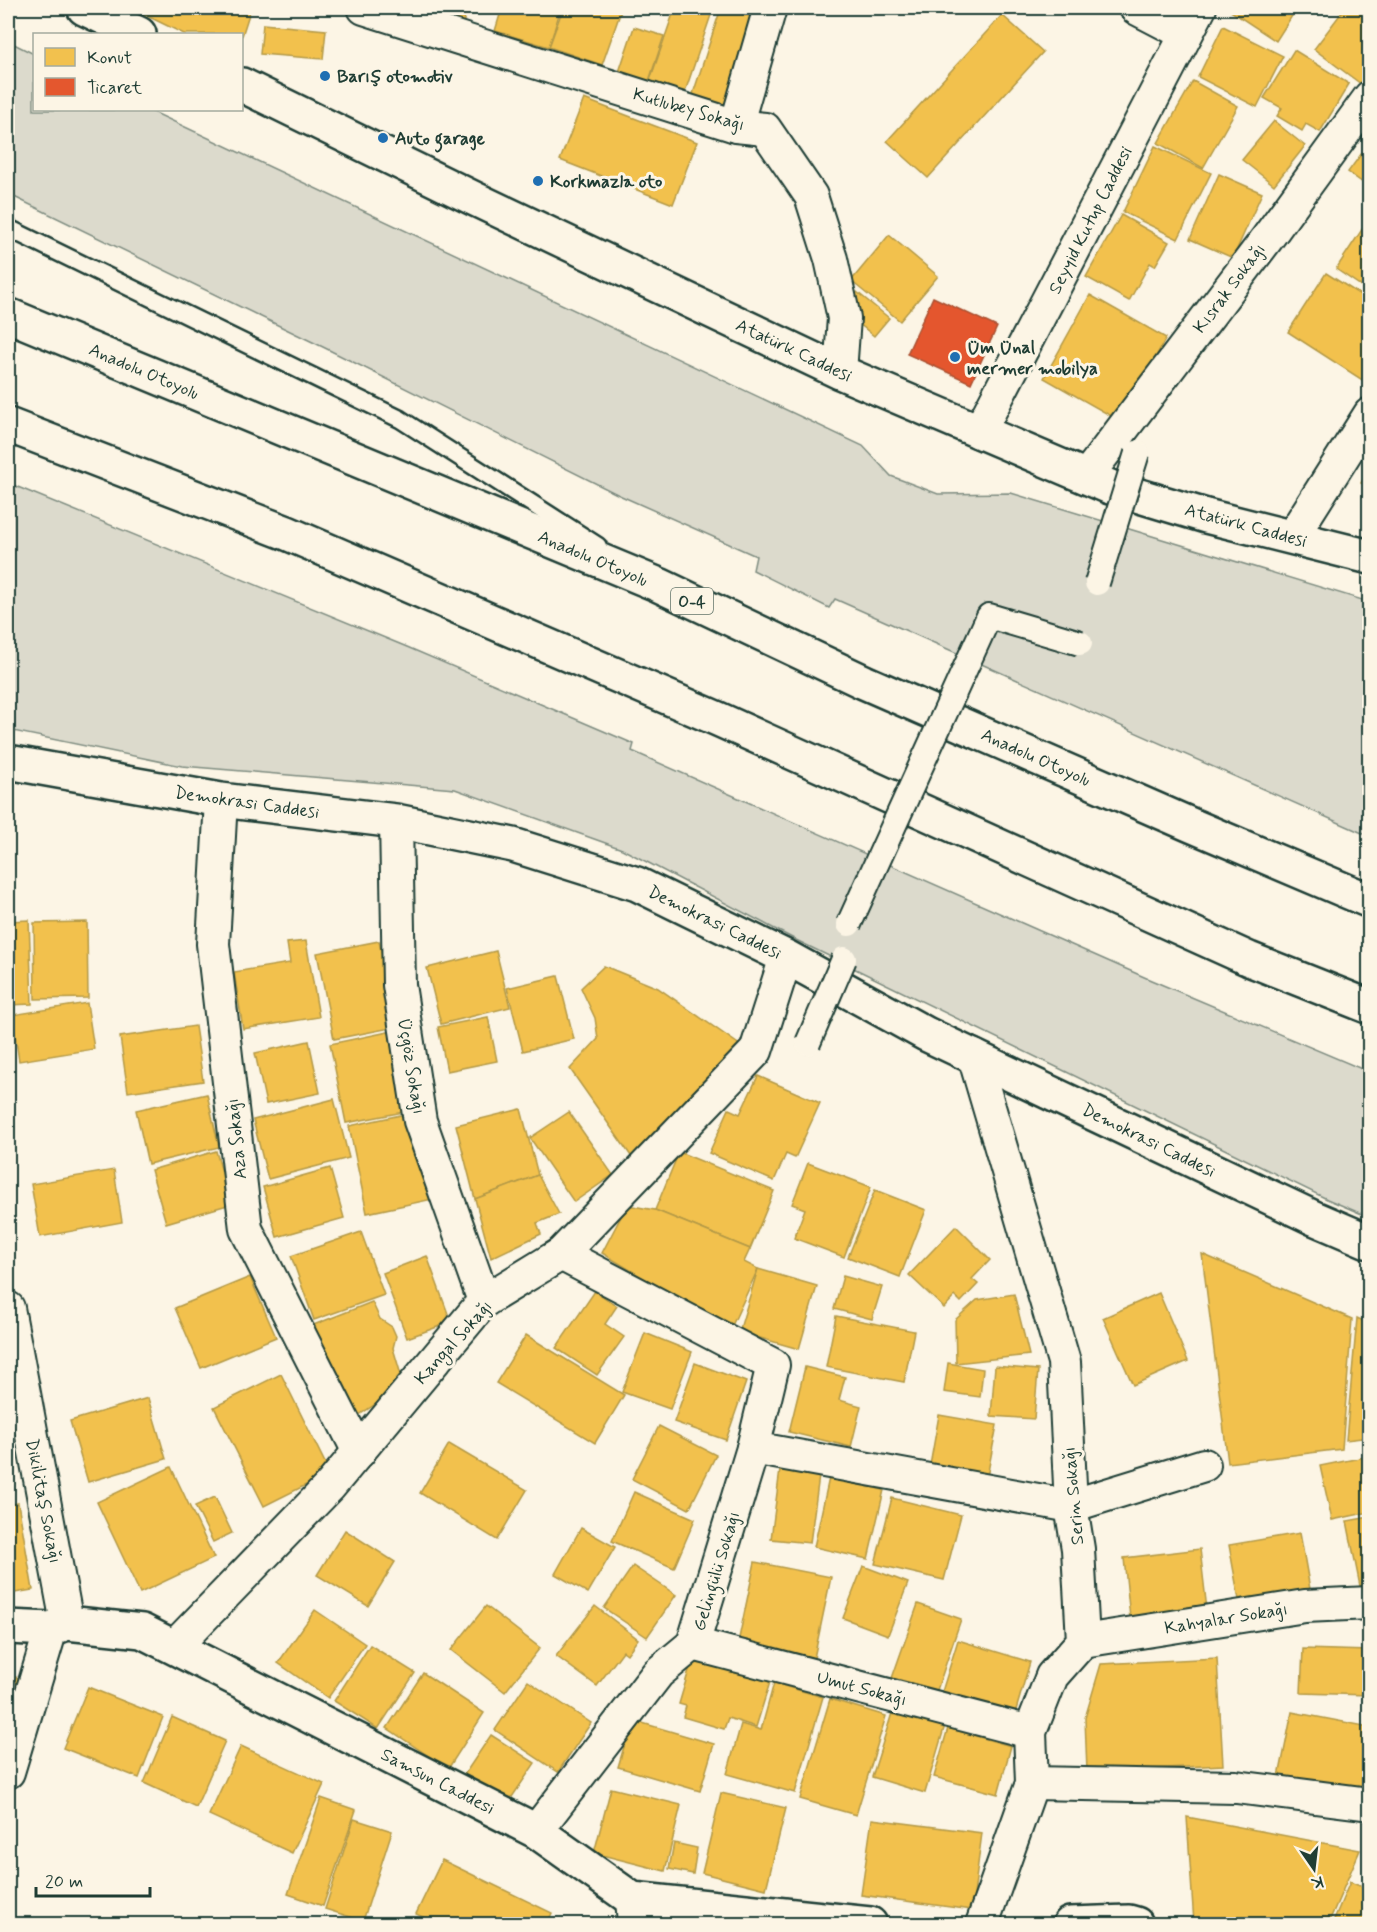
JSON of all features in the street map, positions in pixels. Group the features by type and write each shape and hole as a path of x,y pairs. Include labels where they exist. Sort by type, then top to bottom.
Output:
{"main road":[{"path":"84,8 137,33"},
{"name":"Atatürk Caddesi","path":"243,85 475,199 840,372 1086,477 1110,487 1206,516 1370,557"},
{"name":"Anadolu Otoyolu","path":"8,315 659,585 864,682 1370,901"},
{"path":"8,424 287,533 729,724 1249,958 1370,1007"},
{"name":"Demokrasi Caddesi","path":"8,762 221,800 396,821 513,844 637,884 786,957 926,1034 1314,1218 1370,1242"},
{"name":"Samsun Caddesi","path":"8,1628 59,1626 142,1631 536,1830 633,1912 870,1924"},
{"path":"1070,1924 1136,1924"}],"street":[{"path":"735,126 770,8"},
{"path":"1136,8 1193,21"},
{"name":"Kutlubey Sokağı","path":"381,10 735,126 765,129 811,196 831,259 844,318 840,372"},
{"name":"Seyyid Kutup Caddesi","path":"979,432 1193,21"},
{"name":"Kısrak Sokağı","path":"1086,477 1266,240 1370,97"},
{"path":"1292,537 1370,414"},
{"path":"1097,583 1137,453"},
{"path":"849,924 989,616 1080,643"},
{"name":"Aza Sokağı","path":"221,800 213,944 246,1229 359,1452"},
{"name":"Üçgöz Sokağı","path":"396,821 399,985 420,1121 484,1301"},
{"name":"Kangal Sokağı","path":"174,1647 330,1486 484,1301 561,1254 756,1051 786,957"},
{"path":"808,1043 844,959"},
{"name":"Serin Sokağı","path":"974,1056 1064,1362 1071,1506 1078,1549 1083,1641"},
{"name":"Gelingülü Sokağı","path":"536,1830 658,1673 693,1644 753,1448 773,1365 561,1254"},
{"name":"Dikilitaş Sokağı","path":"8,1308 59,1626 8,1772"},
{"path":"753,1448 1071,1506 1204,1465"},
{"name":"Kahyalar Sokağı","path":"1083,1641 1305,1606 1370,1603"},
{"path":"982,1924 1032,1783 1030,1732 1052,1676 1083,1641"},
{"name":"Umut Sokağı","path":"693,1644 1030,1732"},
{"path":"1032,1783 1236,1787 1370,1804"}],"lane":[{"path":"8,228 400,418 659,585"}],"shaded area":[{"path":"8,41 33,54 33,111 151,111 863,446 891,476 938,494 1011,493 1369,602 1369,836 835,599 829,608 753,570 756,556 619,495 325,348 8,194"},
{"path":"8,483 407,647 634,744 632,751 1151,980 1369,1072 1369,1217 1327,1199 796,940 622,849 455,789 182,766 8,730"}],"building: Konut":[{"path":"131,8 251,8 243,33 182,33"},
{"path":"423,8 467,8 463,24 421,14"},
{"path":"502,8 561,8 549,47 495,31"},
{"path":"563,8 622,8 602,65 549,47"},
{"path":"675,8 687,8 711,15 684,95 649,83"},
{"path":"721,8 757,17 729,108 692,97"},
{"path":"1226,8 1297,8 1276,41"},
{"path":"1345,8 1370,8 1370,73 1361,84 1314,49"},
{"path":"1002,15 1043,52 928,178 887,141"},
{"path":"263,24 326,30 323,59 260,54"},
{"path":"1223,26 1283,56 1257,107 1198,77"},
{"path":"634,27 664,36 649,81 619,72"},
{"path":"1294,50 1349,84 1320,132 1306,124 1302,131 1277,116 1282,108 1264,98"},
{"path":"1193,81 1238,106 1203,168 1158,143"},
{"path":"584,99 697,142 673,204 560,160"},
{"path":"1274,121 1305,146 1274,185 1242,160"},
{"path":"1370,142 1370,188 1348,172"},
{"path":"1155,146 1211,173 1178,239 1123,212"},
{"path":"1219,174 1262,193 1233,258 1190,239"},
{"path":"1121,215 1169,242 1155,266 1150,263 1129,301 1086,277"},
{"path":"1363,228 1370,232 1370,292 1336,269"},
{"path":"889,235 938,276 900,321 851,281"},
{"path":"1326,273 1370,301 1370,379 1367,383 1288,332"},
{"path":"857,292 889,318 874,336 842,310"},
{"path":"1090,295 1166,338 1120,421 1044,378"},
{"path":"1370,468 1370,488 1361,483"},
{"path":"29,920 32,1004 9,1005 8,921"},
{"path":"87,922 88,998 35,999 34,923"},
{"path":"306,941 319,1017 243,1029 234,972 290,963 287,943"},
{"path":"379,941 396,1027 334,1039 317,953"},
{"path":"496,951 510,1007 441,1024 427,968"},
{"path":"604,966 658,988 747,1050 638,1166 570,1069 598,1039 595,1018 581,988"},
{"path":"558,976 574,1039 523,1051 507,988"},
{"path":"87,1003 94,1049 19,1061 12,1015"},
{"path":"488,1017 497,1061 447,1071 438,1027"},
{"path":"195,1026 203,1081 128,1092 120,1037"},
{"path":"393,1031 409,1111 346,1123 330,1044"},
{"path":"309,1041 320,1093 266,1104 255,1053"},
{"path":"758,1076 820,1103 795,1158 786,1154 774,1181 709,1153 729,1109 740,1114"},
{"path":"207,1094 219,1147 148,1164 136,1110"},
{"path":"334,1099 349,1158 268,1179 253,1120"},
{"path":"521,1109 538,1175 475,1199 456,1125"},
{"path":"415,1112 433,1199 367,1213 349,1126"},
{"path":"569,1112 613,1175 574,1202 530,1138"},
{"path":"216,1151 231,1204 166,1223 151,1170"},
{"path":"679,1152 774,1191 750,1249 655,1210"},
{"path":"808,1163 871,1187 844,1257 794,1238 805,1209 792,1204"},
{"path":"330,1168 344,1218 277,1237 263,1187"},
{"path":"114,1170 122,1222 40,1237 31,1184"},
{"path":"538,1175 559,1214 537,1223 541,1234 491,1258 475,1199"},
{"path":"875,1190 926,1210 900,1277 848,1257"},
{"path":"627,1205 655,1210 750,1249 744,1262 758,1269 730,1330 602,1253"},
{"path":"956,1226 990,1260 972,1279 978,1284 961,1302 955,1296 944,1308 909,1275"},
{"path":"361,1232 384,1295 314,1320 291,1256"},
{"path":"1202,1254 1352,1319 1342,1449 1228,1463"},
{"path":"427,1256 451,1322 407,1338 383,1273"},
{"path":"758,1269 817,1286 799,1349 739,1332"},
{"path":"843,1276 882,1287 872,1319 834,1309"},
{"path":"250,1277 276,1337 201,1368 175,1308"},
{"path":"595,1291 617,1306 605,1324 624,1337 597,1375 556,1348"},
{"path":"1159,1293 1188,1361 1133,1385 1103,1318"},
{"path":"1014,1294 1029,1355 956,1363 955,1320 977,1300"},
{"path":"372,1302 380,1319 392,1327 396,1336 393,1348 404,1385 350,1421 311,1326"},
{"path":"836,1316 914,1331 904,1382 826,1367"},
{"path":"1357,1318 1370,1324 1370,1437 1346,1440"},
{"path":"645,1333 692,1352 670,1409 622,1392"},
{"path":"526,1335 624,1395 595,1443 496,1383"},
{"path":"695,1363 746,1382 726,1440 674,1422"},
{"path":"948,1363 983,1369 980,1397 944,1392"},
{"path":"995,1366 1038,1370 1034,1419 991,1416"},
{"path":"805,1367 845,1377 839,1400 861,1406 851,1447 789,1432"},
{"path":"281,1374 330,1473 264,1506 214,1407"},
{"path":"148,1398 166,1459 88,1482 70,1421"},
{"path":"939,1415 997,1425 986,1482 929,1471"},
{"path":"659,1426 716,1455 689,1509 632,1479"},
{"path":"449,1444 527,1490 497,1540 420,1493"},
{"path":"1370,1456 1370,1512 1332,1520 1320,1466"},
{"path":"171,1467 214,1558 140,1593 97,1502"},
{"path":"780,1470 819,1476 810,1543 771,1539"},
{"path":"829,1478 884,1490 868,1559 814,1547"},
{"path":"634,1492 695,1519 674,1568 612,1541"},
{"path":"215,1497 232,1533 213,1542 195,1506"},
{"path":"892,1498 961,1515 944,1580 875,1564"},
{"path":"18,1503 33,1590 8,1594 8,1505"},
{"path":"1370,1517 1370,1584 1360,1586 1347,1521"},
{"path":"581,1528 615,1547 588,1593 555,1574"},
{"path":"345,1530 395,1562 368,1606 317,1575"},
{"path":"1300,1533 1310,1589 1239,1600 1229,1545"},
{"path":"1200,1549 1207,1610 1130,1618 1124,1558"},
{"path":"755,1562 831,1577 814,1658 738,1643"},
{"path":"633,1566 676,1595 647,1637 604,1608"},
{"path":"863,1566 908,1583 888,1635 843,1618"},
{"path":"918,1604 961,1619 935,1696 891,1681"},
{"path":"486,1606 540,1648 505,1692 451,1650"},
{"path":"595,1606 638,1639 627,1654 623,1651 597,1686 556,1656"},
{"path":"315,1610 365,1644 328,1698 278,1663"},
{"path":"958,1640 1030,1662 1014,1717 941,1695"},
{"path":"370,1645 415,1673 378,1729 334,1701"},
{"path":"1303,1649 1370,1651 1368,1695 1301,1693"},
{"path":"1217,1658 1223,1765 1087,1772 1085,1718 1101,1664"},
{"path":"692,1660 770,1682 756,1727 728,1718 724,1729 683,1717 686,1706 679,1704"},
{"path":"423,1673 484,1713 448,1769 387,1728"},
{"path":"8,1675 26,1680 8,1743"},
{"path":"528,1681 591,1723 558,1772 495,1730"},
{"path":"774,1683 823,1697 795,1793 727,1774 741,1724 761,1730"},
{"path":"88,1687 163,1717 139,1778 63,1748"},
{"path":"830,1699 886,1716 856,1815 800,1799"},
{"path":"893,1710 945,1725 925,1793 872,1777"},
{"path":"1292,1712 1370,1727 1368,1794 1279,1777"},
{"path":"172,1717 225,1741 196,1807 144,1783"},
{"path":"632,1720 714,1744 700,1791 618,1767"},
{"path":"948,1728 1011,1746 998,1794 934,1777"},
{"path":"491,1735 535,1763 508,1803 464,1775"},
{"path":"241,1746 324,1784 292,1853 209,1815"},
{"path":"611,1788 681,1805 665,1871 594,1853"},
{"path":"721,1793 786,1808 766,1889 702,1873"},
{"path":"321,1798 356,1810 323,1906 288,1894"},
{"path":"1187,1817 1360,1850 1328,1924 1194,1924"},
{"path":"354,1819 392,1831 363,1921 325,1909"},
{"path":"872,1819 982,1833 972,1910 861,1895"},
{"path":"674,1843 697,1848 693,1874 669,1869"},
{"path":"442,1860 552,1913 547,1924 438,1924 416,1914"},
{"path":"1350,1882 1370,1890 1370,1924 1332,1924"}],"building: Ticaret":[{"path":"933,297 997,327 971,383 907,354"}],"place":[{"name":"Barış otomotiv","path":"325,76"},
{"name":"Auto garage","path":"383,138"},
{"name":"Korkmazla oto","path":"538,181"},
{"name":"Üm Ünal mermer mobilya","path":"955,357"}]}
